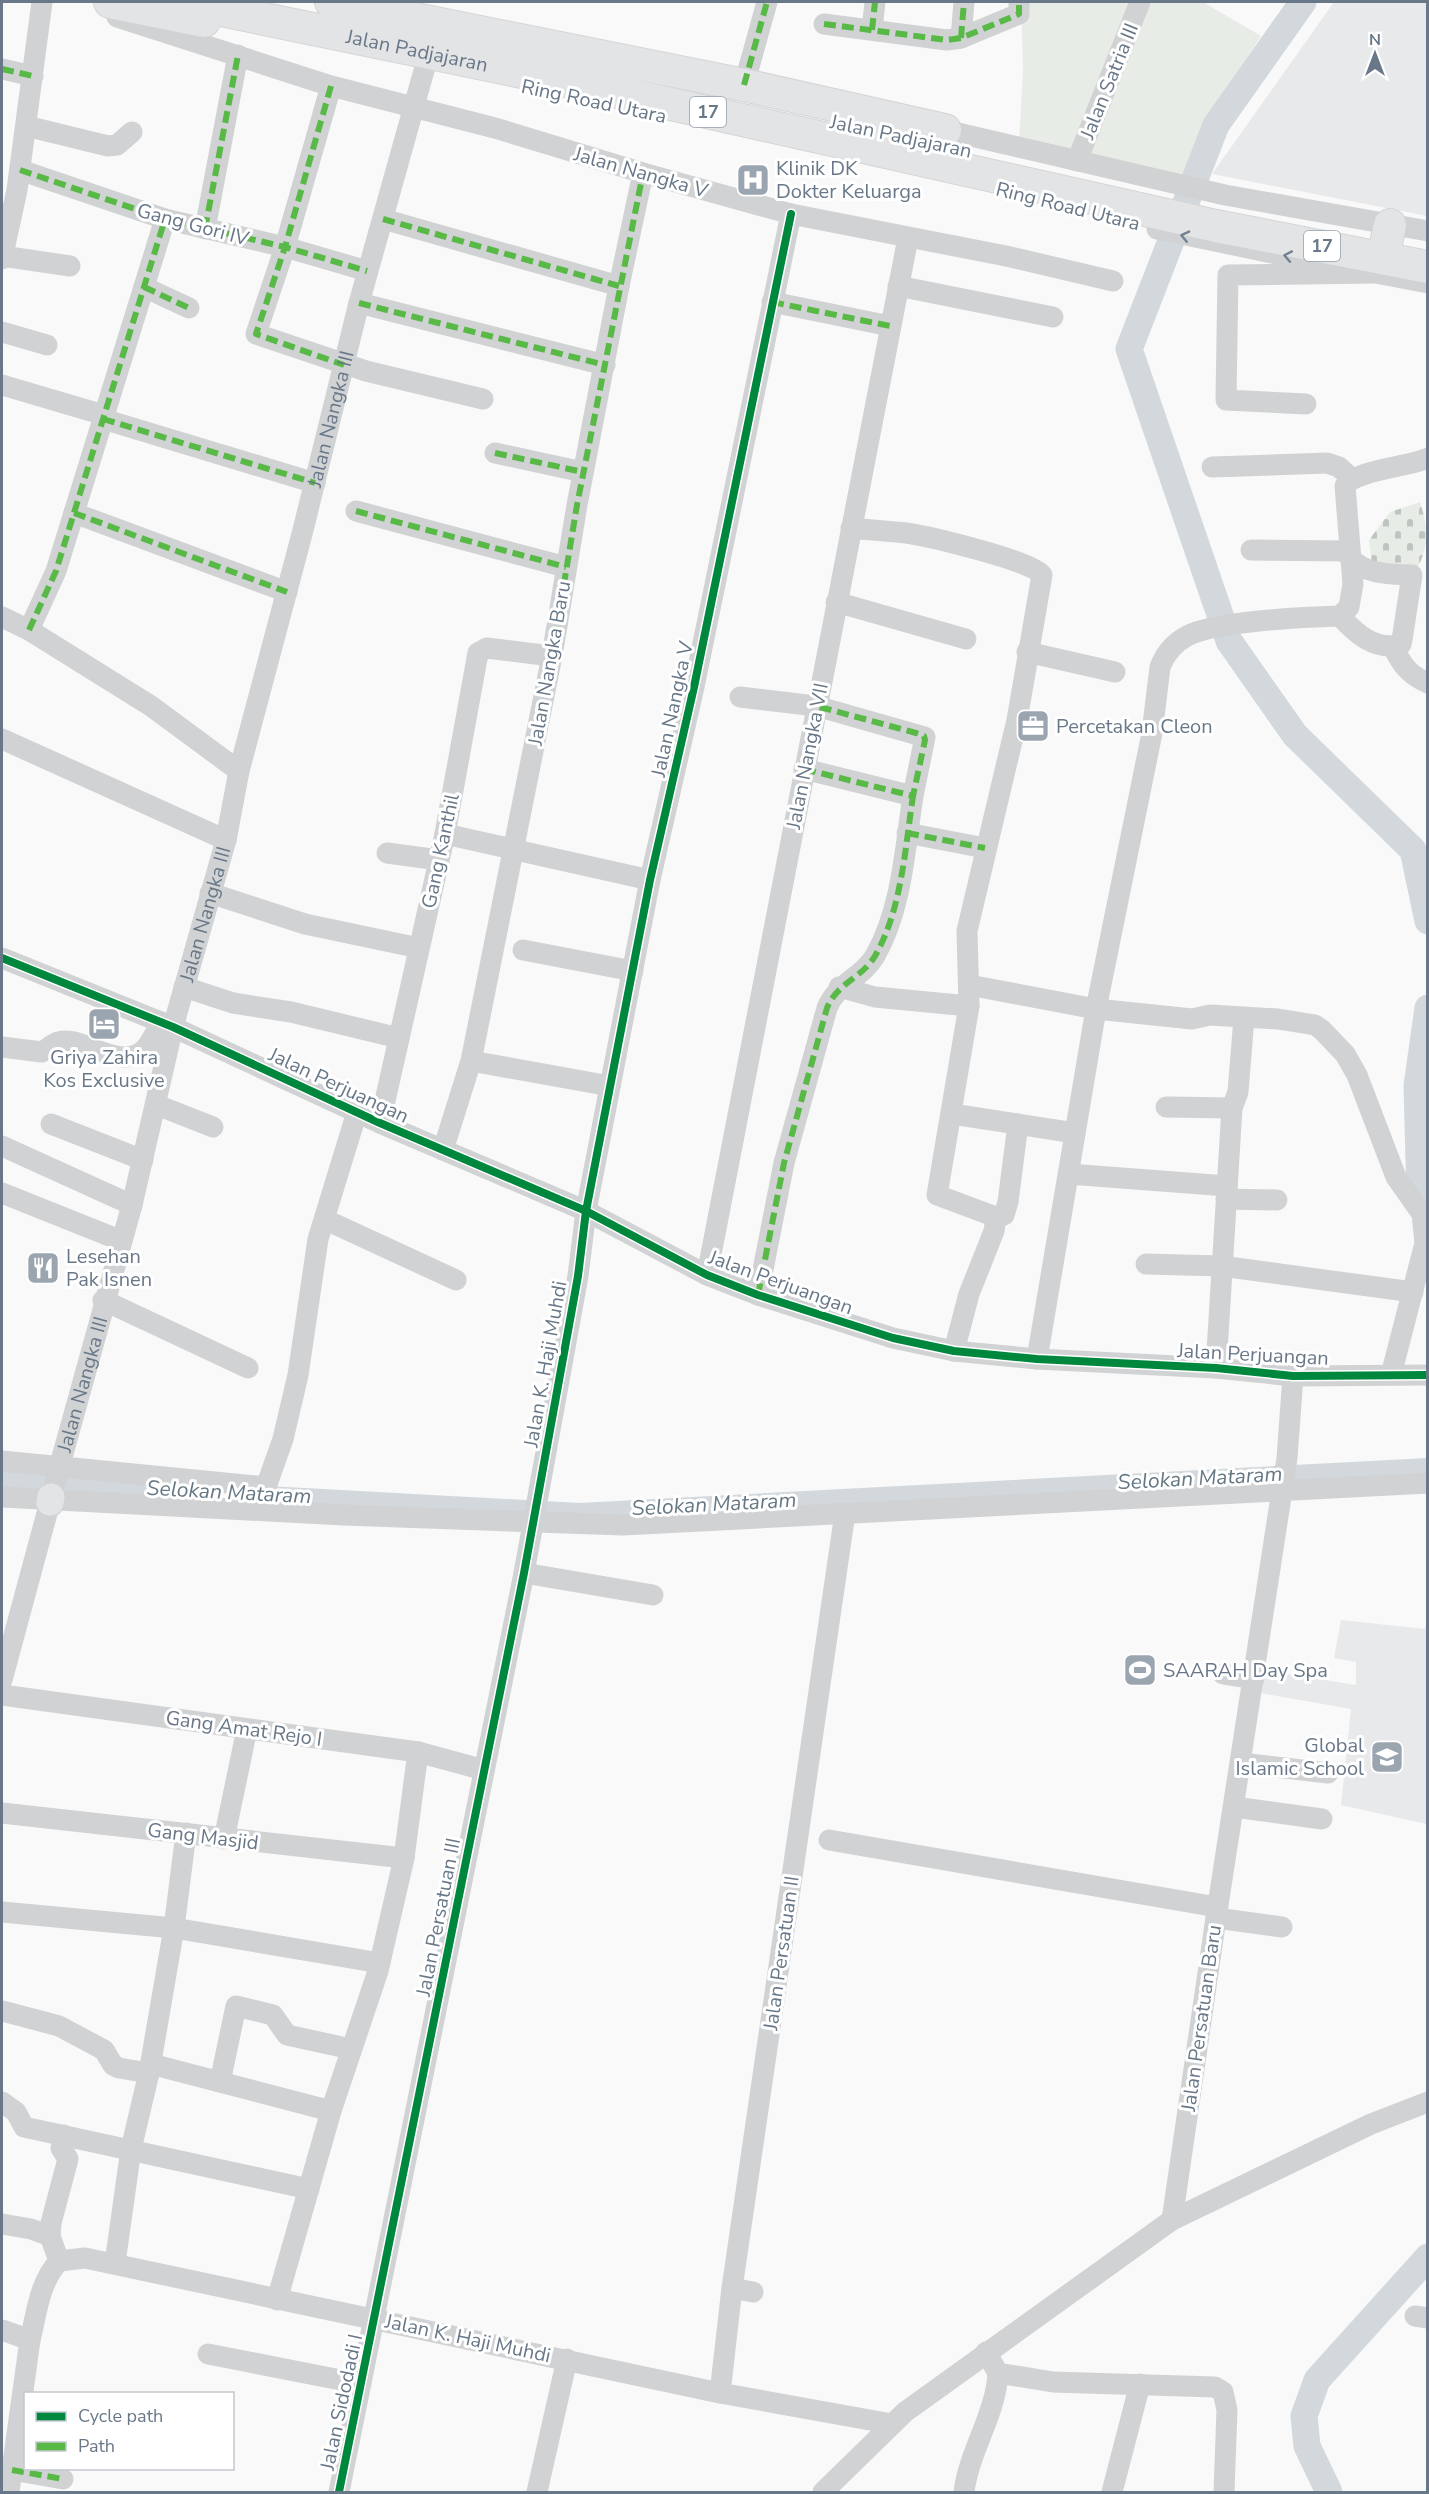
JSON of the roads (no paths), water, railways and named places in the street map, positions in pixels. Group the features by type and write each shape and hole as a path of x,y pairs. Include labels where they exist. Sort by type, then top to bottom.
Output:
{"highway":[{"name":"Ring Road Utara","path":"110,2 425,67 593,93"},
{"name":"Jalan Padjajaran","path":"182,2 260,7 943,137 1162,205"},
{"path":"331,2 433,12 744,85 943,137"},
{"name":"Jalan Padjajaran","path":"260,7 593,93 1162,205 1428,267"},
{"name":"Jalan Padjajaran","path":"1219,217 1388,232 1428,248"}],"street":[{"path":"42,2 26,126 13,182 2,257 70,266"},
{"name":"Jalan Nangka V","path":"101,2 105,13 331,86 412,105 643,174 791,214 694,687 650,880 586,1211"},
{"path":"744,85 767,2"},
{"path":"872,30 875,2"},
{"path":"961,38 964,2"},
{"path":"824,24 947,40 961,38 1019,14 1019,2"},
{"name":"Jalan Satria III","path":"1077,161 1140,2"},
{"path":"205,229 238,55"},
{"name":"Jalan Nangka III","path":"2,1680 6,1646 51,1499 103,1300 132,1205 157,1105 167,1024 184,987 226,840 239,771 315,483 367,271 383,219 412,105 425,67"},
{"path":"2,69 33,76"},
{"path":"331,86 285,247 256,334 345,365 483,399"},
{"path":"26,126 108,146 117,145 132,132"},
{"path":"943,137 1077,161 1162,205"},
{"name":"Jalan Nangka Baru","path":"443,1150 471,1061 552,656 583,472 643,174"},
{"name":"Gang Gori IV","path":"13,182 285,247 367,271"},
{"path":"791,214 1017,258 1113,281"},
{"path":"1219,217 1374,273 1428,284"},
{"path":"29,630 56,571 165,219"},
{"path":"383,219 619,286"},
{"path":"1388,232 1428,231"},
{"name":"Jalan Nangka VII","path":"707,1275 908,237"},
{"path":"1306,404 1226,400 1228,275 1374,273"},
{"path":"898,286 1053,317"},
{"path":"144,287 189,308"},
{"path":"772,302 890,326"},
{"path":"359,303 605,365"},
{"path":"2,332 47,345"},
{"path":"2,385 315,483"},
{"path":"495,453 583,472"},
{"path":"1037,1359 1096,1008 1152,733 1160,667 1173,646 1188,636 1207,630 1249,623 1340,616 1349,607 1352,598 1344,492 1347,482 1428,458"},
{"path":"1212,467 1327,463 1339,467 1352,479"},
{"path":"356,511 566,567"},
{"path":"74,513 287,592"},
{"path":"850,528 907,534 1029,565 1040,571 1042,579 1027,652 1017,720 985,848 968,931 969,1006 937,1195 1000,1217 1006,1211 1018,1124"},
{"path":"1251,550 1350,555"},
{"path":"1340,616 1358,636 1393,647 1401,644 1412,575 1374,572 1356,564 1350,555"},
{"path":"836,602 966,639"},
{"path":"2,617 29,630 151,706 239,771"},
{"path":"1393,647 1403,667 1414,678 1428,683"},
{"name":"Gang Kanthil","path":"380,1123 445,834 478,653 488,648 552,656"},
{"path":"1027,652 1115,672"},
{"path":"740,697 816,706 924,736 925,740 887,933 864,972 839,987 826,1008 784,1163 758,1295"},
{"path":"2,739 226,840"},
{"path":"804,769 913,796"},
{"path":"907,833 985,848"},
{"path":"445,834 650,880"},
{"path":"387,853 439,860"},
{"path":"210,892 305,924 419,948"},
{"path":"523,950 633,971"},
{"name":"Jalan Perjuangan","path":"2,958 167,1024 380,1123 586,1211 707,1275 758,1295 893,1338 954,1351 1037,1359 1216,1368 1293,1376 1428,1375"},
{"path":"969,985 1096,1008 1192,1019 1210,1015 1278,1019 1315,1025 1345,1054 1357,1075 1396,1177 1422,1214 1425,1243 1391,1375"},
{"path":"184,987 233,1004 291,1012 399,1038"},
{"path":"839,987 875,997 969,1006"},
{"path":"1216,1368 1232,1108 1238,1092 1244,1018"},
{"path":"2,1047 42,1052 57,1042 65,1041 109,1055 133,1055 145,1049 167,1024"},
{"path":"471,1061 610,1086"},
{"path":"157,1105 213,1127"},
{"path":"1166,1107 1232,1108"},
{"path":"2,1461 266,1487 286,1428 305,1333 315,1250 326,1220 330,1192 357,1112"},
{"path":"952,1114 1075,1132"},
{"path":"51,1124 143,1160"},
{"path":"2,1146 132,1205"},
{"path":"1069,1174 1277,1200"},
{"path":"2,1193 122,1242"},
{"name":"Jalan K. Haji Muhdi","path":"535,1512 578,1276 586,1211"},
{"path":"954,1351 969,1294 993,1231 996,1217"},
{"path":"326,1220 456,1280"},
{"path":"1146,1264 1221,1266 1413,1292"},
{"path":"103,1300 248,1368"},
{"name":"Jalan Persatuan Baru","path":"1172,2220 1216,1912 1285,1476 1293,1376"},
{"path":"2,1497 535,1512 623,1525 845,1513 1285,1476 1428,1483"},
{"name":"Jalan Persatuan III","path":"375,2318 535,1512"},
{"name":"Jalan Persatuan II","path":"720,2393 732,2288 845,1513"},
{"path":"524,1573 653,1595"},
{"path":"1223,1674 1254,1679"},
{"name":"Gang Amat Rejo I","path":"2,1695 418,1752 484,1770"},
{"path":"224,1839 247,1729"},
{"path":"277,2300 331,2111 380,1963 404,1858 418,1752"},
{"path":"1241,1763 1328,1773"},
{"path":"1234,1807 1322,1819"},
{"name":"Gang Masjid","path":"2,1813 404,1858"},
{"path":"115,2263 131,2149 150,2069 174,1928 186,1833"},
{"path":"828,1840 1216,1912 1282,1927"},
{"path":"2,1911 174,1928 380,1963"},
{"path":"220,2082 236,2006 273,2015 287,2035 351,2049"},
{"path":"2,2011 59,2026 104,2050 113,2065 119,2068 150,2069 220,2082 331,2111"},
{"path":"2,2102 16,2112 24,2127 309,2189"},
{"path":"823,2493 892,2424 986,2352 1172,2220 1371,2124 1428,2102"},
{"path":"9,2493 30,2340 42,2286 59,2261 50,2236 68,2159 61,2148 64,2134"},
{"path":"2,2224 31,2229 50,2236"},
{"name":"Jalan K. Haji Muhdi","path":"59,2261 85,2258 115,2263 277,2300 375,2318 720,2393 892,2424"},
{"path":"732,2288 753,2292"},
{"name":"Jalan Sidodadi I","path":"339,2493 375,2318"},
{"path":"2,2330 30,2340"},
{"path":"964,2493 968,2467 998,2387 998,2373 986,2352"},
{"path":"207,2354 361,2384"},
{"path":"537,2493 567,2359"},
{"path":"998,2373 1053,2382 1215,2386 1223,2392 1227,2410 1224,2493"},
{"path":"1112,2493 1140,2384"},
{"path":"12,2470 63,2480"}],"waterway":[{"path":"1303,2 1216,125 1129,349 1229,641 1295,735 1413,850 1428,921"},
{"path":"1428,1008 1417,1086 1420,1199 1428,1208"},
{"name":"Selokan Mataram","path":"251,1493 580,1511 1428,1466"},
{"name":"Selokan Mataram","path":"2,1479 198,1490"},
{"path":"1329,2492 1307,2446 1304,2416 1317,2380 1428,2257"}],"place":[{"name":"Klinik DK Dokter Keluarga","path":"753,180"},
{"name":"Percetakan Cleon","path":"1033,726"},
{"name":"Griya Zahira Kos Exclusive","path":"104,1024"},
{"name":"Lesehan Pak Isnen","path":"43,1268"},
{"name":"SAARAH Day Spa","path":"1140,1670"},
{"name":"Global Islamic School","path":"1387,1757"}]}
